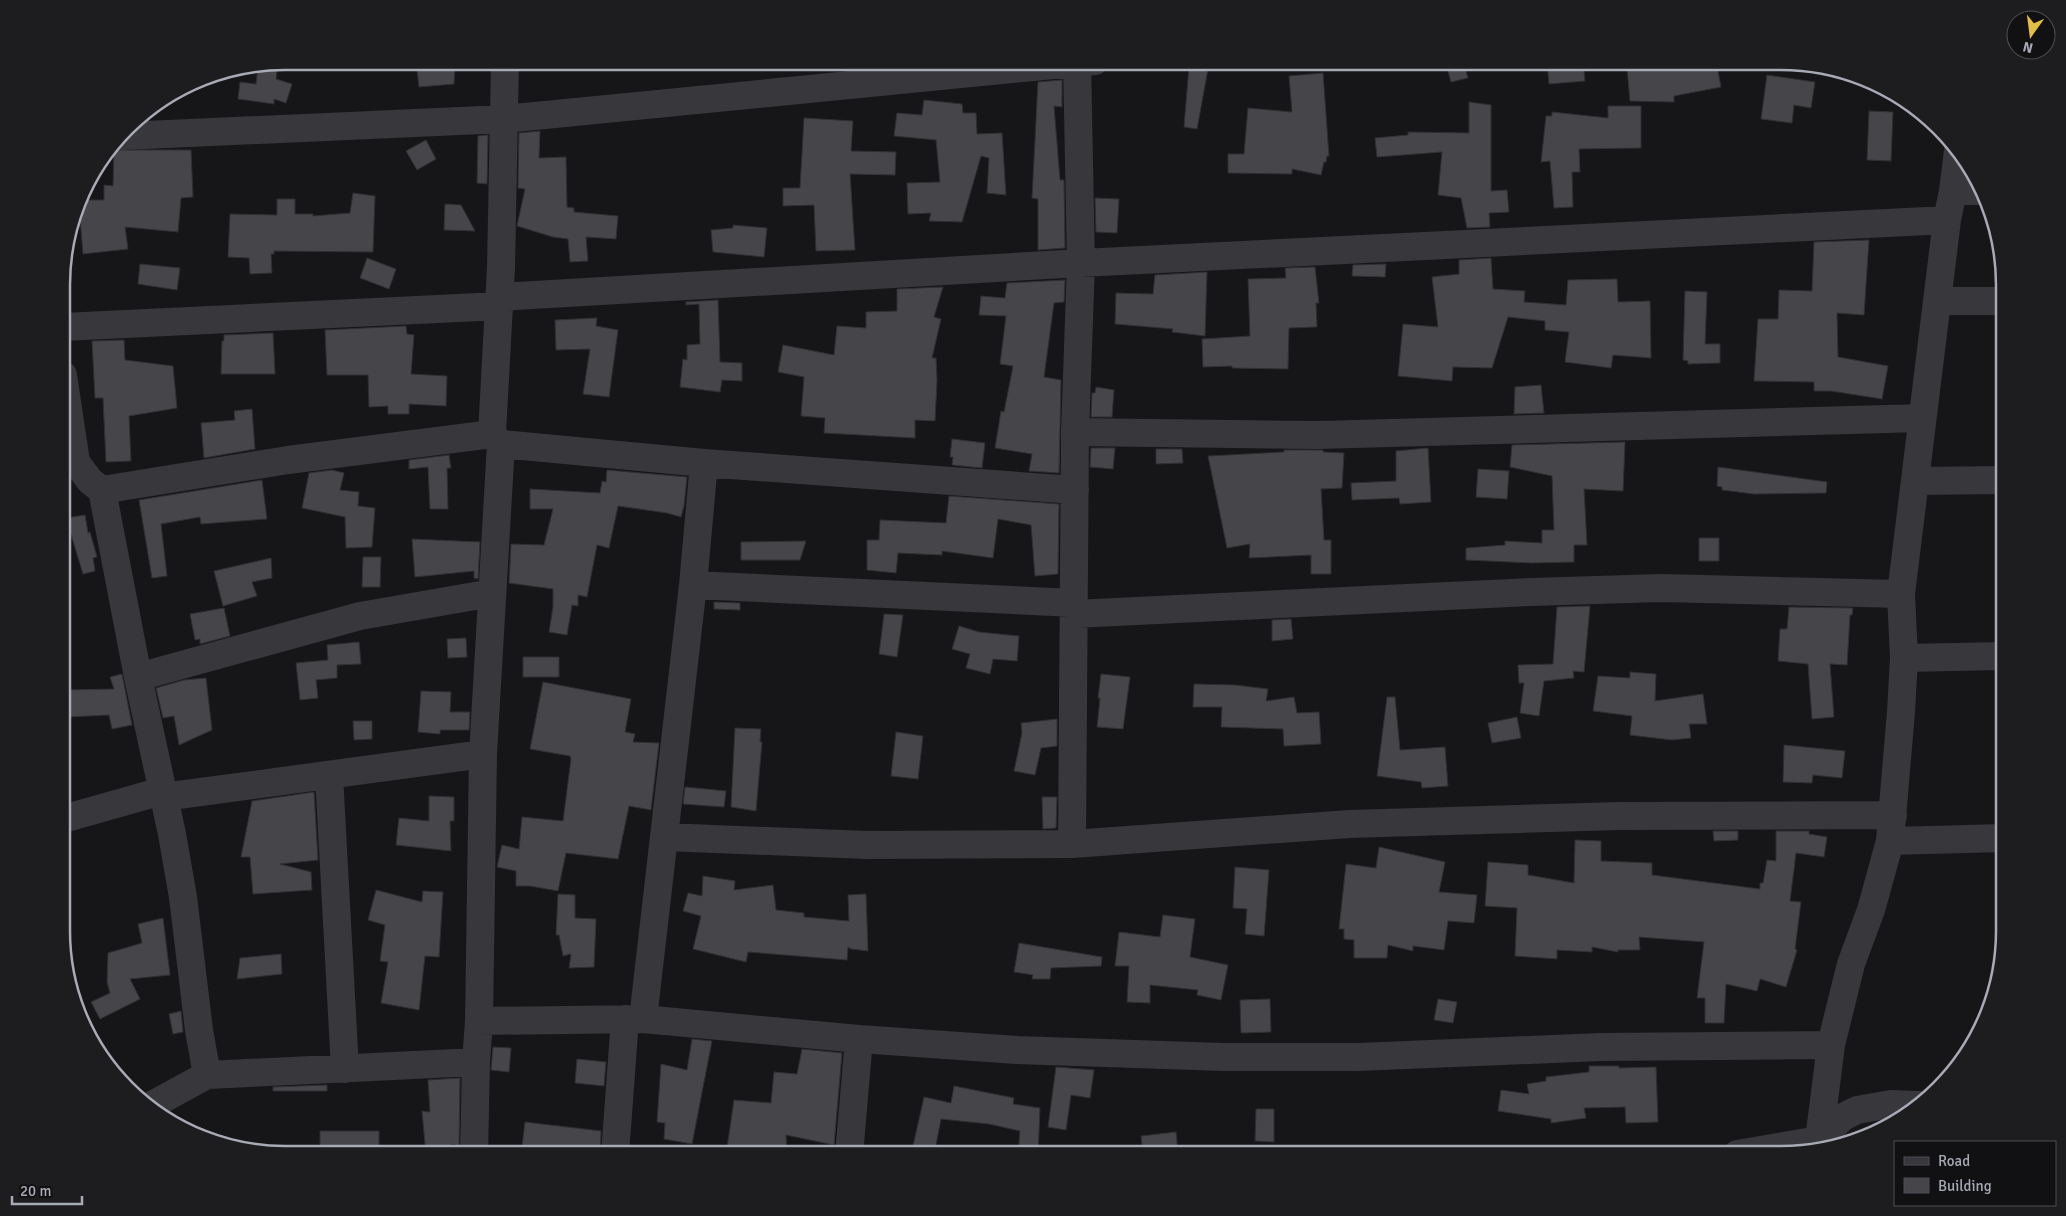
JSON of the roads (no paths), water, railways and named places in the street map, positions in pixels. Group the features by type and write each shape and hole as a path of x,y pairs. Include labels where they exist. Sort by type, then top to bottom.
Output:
{"street":[{"path":"474,1146 479,1021 483,754 492,593 497,439 505,70"},
{"path":"131,135 504,119 1002,70"},
{"path":"1072,844 1075,432 1081,263 1083,70"},
{"path":"1819,1140 1831,1045 1851,964 1871,910 1890,842 1904,658 1901,594 1947,220 1957,161"},
{"path":"1953,191 1974,191"},
{"path":"70,327 1081,263 1947,220"},
{"path":"1937,301 1996,301"},
{"path":"1075,432 1318,435 1922,418"},
{"path":"102,490 288,460 497,439 704,463 1075,490"},
{"path":"615,1146 634,1019 665,837 693,585 704,463"},
{"path":"70,465 102,490 183,897 199,1030 207,1075"},
{"path":"1915,480 1996,480"},
{"path":"693,585 1074,609 1662,588 1901,594"},
{"path":"138,677 360,616 492,593"},
{"path":"1904,658 1996,656"},
{"path":"70,817 162,794 329,775 483,754"},
{"path":"329,775 345,1069"},
{"path":"665,837 867,845 1072,844 1359,824 1620,816 1893,815"},
{"path":"1890,842 1996,838"},
{"path":"479,1021 634,1019 859,1039 1017,1050 1223,1056 1358,1057 1600,1047 1831,1045"},
{"path":"850,1146 859,1039"},
{"path":"156,1103 207,1075 476,1062"},
{"path":"1784,1146 1819,1140 1843,1117 1857,1110 1891,1104 1907,1105"}]}
